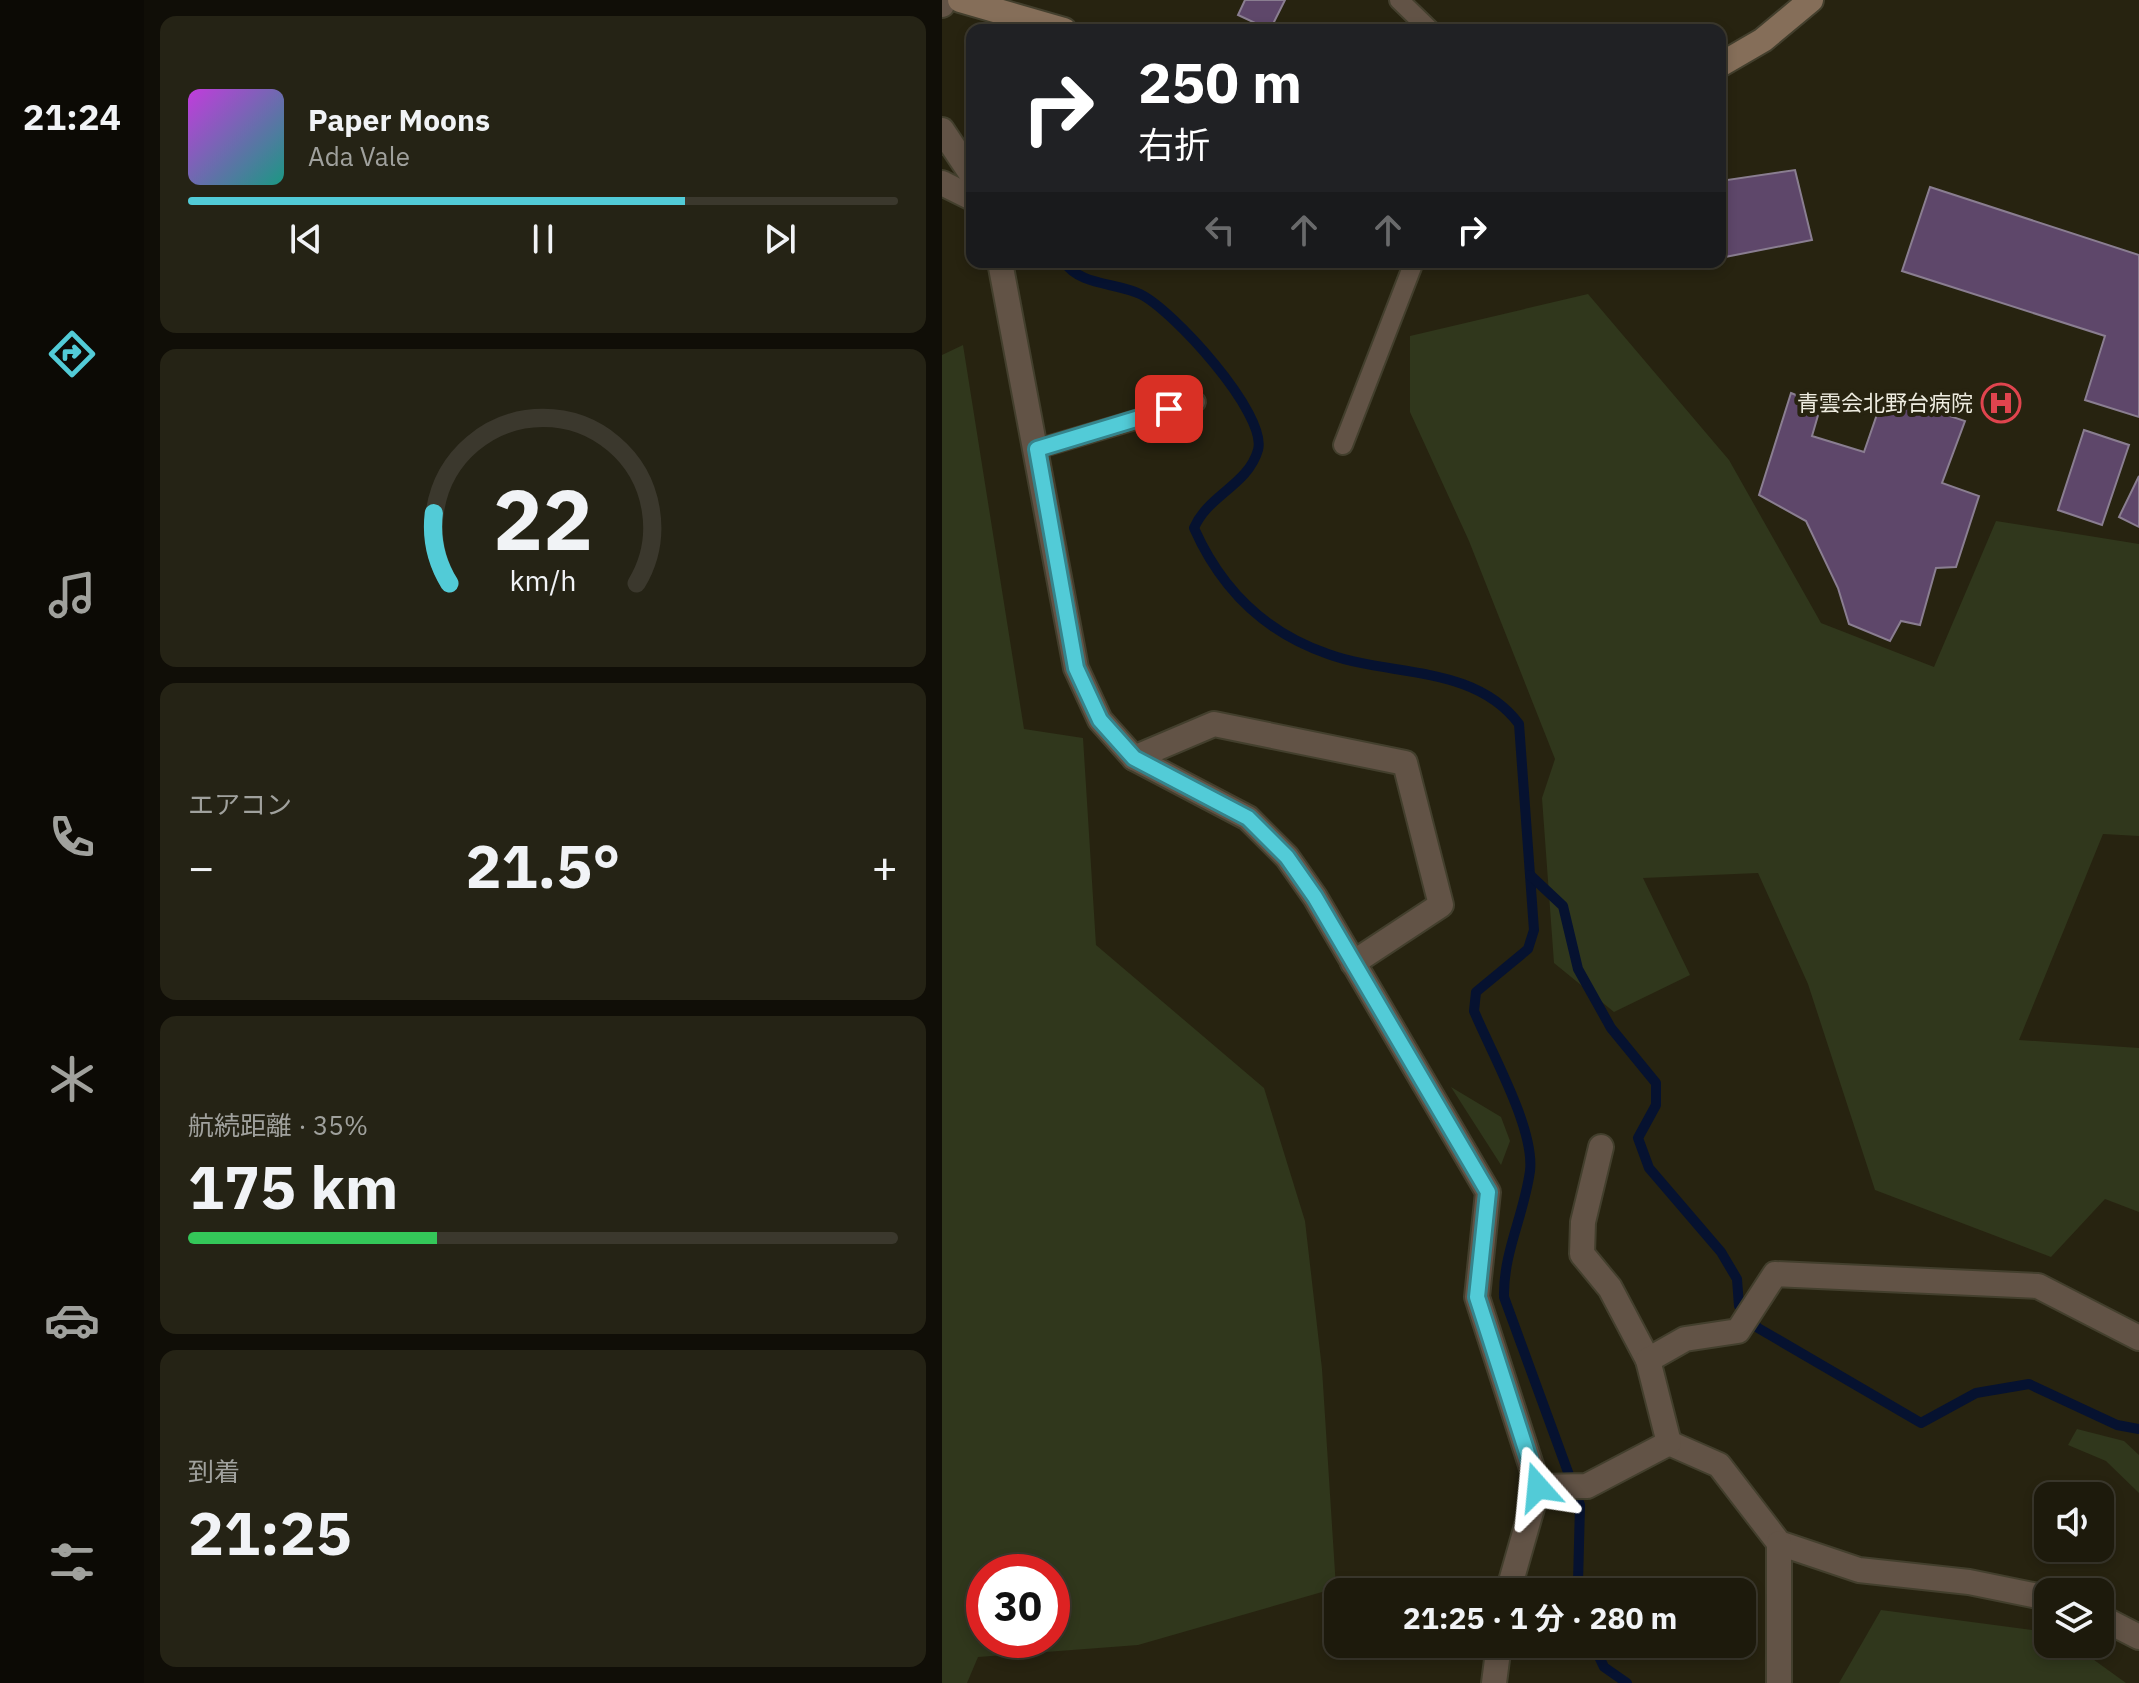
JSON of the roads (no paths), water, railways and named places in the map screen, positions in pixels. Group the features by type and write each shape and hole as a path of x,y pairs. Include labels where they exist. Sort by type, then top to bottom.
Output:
{"street":[{"path":"960,0 1043,24"},
{"path":"1726,62 1763,40 1811,0"},
{"path":"942,130 966,166"},
{"path":"942,183 966,195"},
{"path":"1001,268 1076,668 1100,720 1134,758 1248,818 1287,857 1488,1192 1477,1297 1544,1487 1513,1578"},
{"path":"1134,758 1214,724 1405,763 1441,905 1353,963"},
{"path":"1601,1147 1583,1222 1582,1254 1610,1288 1648,1360 1669,1443"},
{"path":"1648,1360 1685,1339 1738,1331 1775,1274 2038,1286 2139,1338"},
{"path":"1544,1487 1587,1486 1669,1443"},
{"path":"1669,1443 1719,1465 1779,1543 1859,1570 1969,1582 2034,1595"},
{"path":"1779,1543 1779,1683"},
{"path":"2114,1624 2139,1637"},
{"path":"1494,1683 1497,1658"}],"lane":[{"path":"1399,0 1424,24"},
{"path":"1343,445 1412,268"},
{"path":"1037,449 1196,402"}],"waterway":[{"path":"1069,268 1089,280 1130,290 1155,304 1215,364 1248,413 1257,434 1258,450 1253,462 1208,507 1194,528 1217,570 1247,606 1284,634 1328,654 1430,675 1479,691 1500,705 1519,724 1534,930 1528,949 1476,992 1474,1011 1519,1113 1530,1154 1530,1171 1510,1249 1504,1297 1580,1505 1578,1578"},
{"path":"1530,875 1563,906 1578,969 1611,1028 1656,1083 1656,1105 1638,1138 1649,1168 1721,1252 1737,1279 1739,1306 1758,1328 1921,1423 1976,1393 2029,1384 2117,1425 2139,1429"},
{"path":"1600,1658 1604,1667 1627,1683"}],"place":[{"name":"青雲会北野台病院","path":"2001,403"}]}
